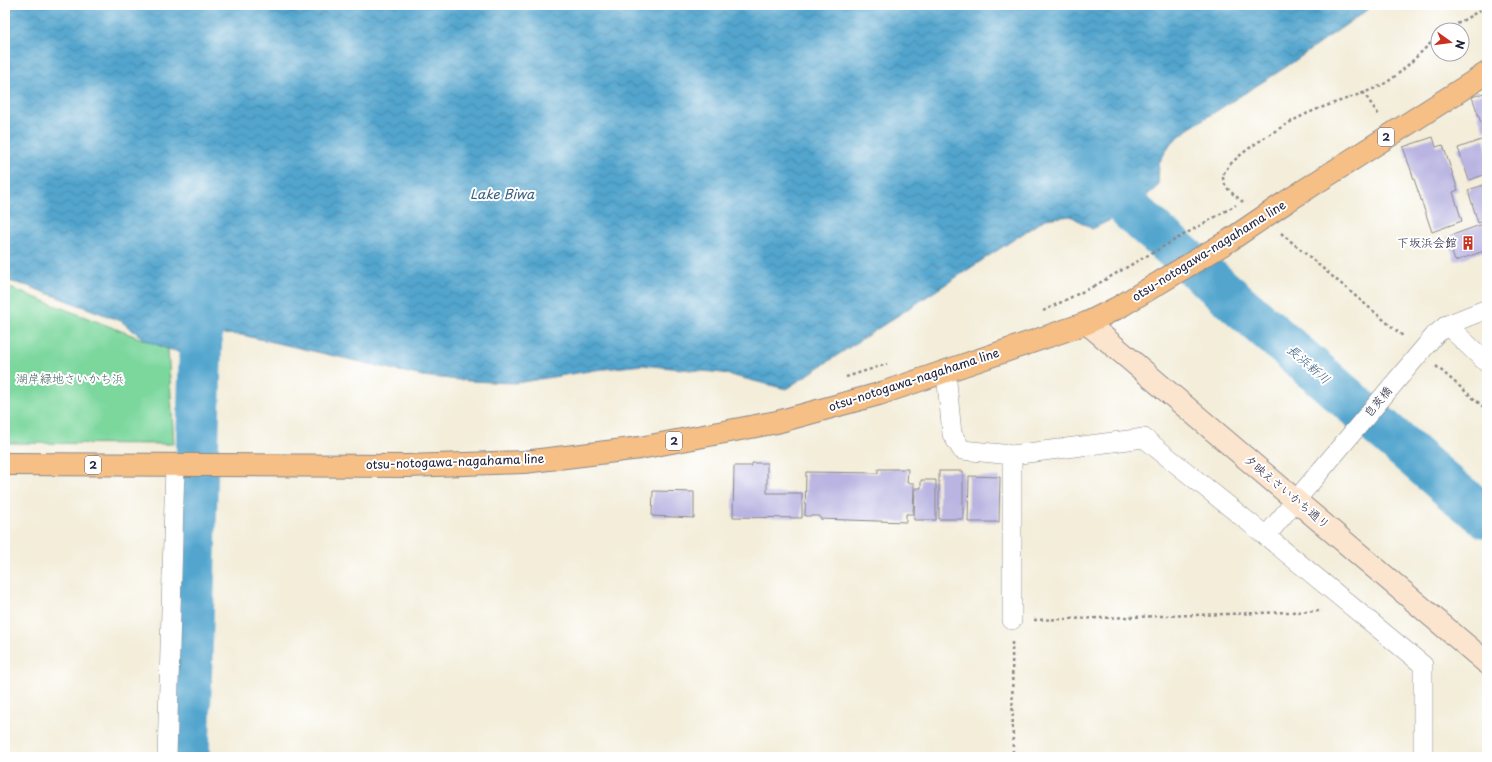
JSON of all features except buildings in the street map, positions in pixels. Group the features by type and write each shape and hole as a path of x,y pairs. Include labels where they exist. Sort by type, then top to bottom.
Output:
{"main road":[{"name":"otsu-notogawa-nagahama line","path":"5,464 407,466 524,462 632,449 777,422 879,394 1087,323 1119,307 1230,240 1286,202 1487,73"}],"street":[{"path":"1440,331 1487,309"},
{"name":"夕映えさいかち通り","path":"1087,323 1487,663"},
{"path":"1440,331 1487,363"},
{"name":"皀莢橋","path":"1266,536 1440,331"},
{"path":"946,372 952,434 962,450 1012,455 1144,438 1266,536 1423,665 1423,757"},
{"path":"1012,455 1012,620"},
{"path":"167,757 178,465"}],"path":[{"path":"1460,22 1487,6"},
{"path":"1244,203 1226,186 1223,177 1227,166 1246,150 1306,114 1381,85 1430,44"},
{"path":"1363,92 1379,116"},
{"path":"1038,314 1094,286 1248,198"},
{"path":"1280,232 1410,342"},
{"path":"1433,363 1487,410"},
{"path":"844,377 889,364"},
{"path":"1013,757 1012,620 1355,610"}],"green space":[{"name":"湖岸緑地さいかち浜","path":"5,286 168,349 174,444 5,443"}],"water":[{"name":"Lake Biwa","path":"5,5 1374,5 1286,67 1188,129 1170,144 1159,163 1158,186 1130,210 1092,229 1071,216 1045,219 786,389 722,373 642,365 595,370 516,383 469,381 422,376 242,335 218,334 201,357 168,349 145,340 121,321 28,286 5,280"},
{"path":"1461,486 1487,507 1487,528 1449,498"}],"waterway":[{"name":"長浜新川","path":"1096,162 1130,210 1455,492 1487,517"},
{"path":"188,757 202,297"}],"place":[{"name":"下坂浜会館","path":"1468,243"}]}
